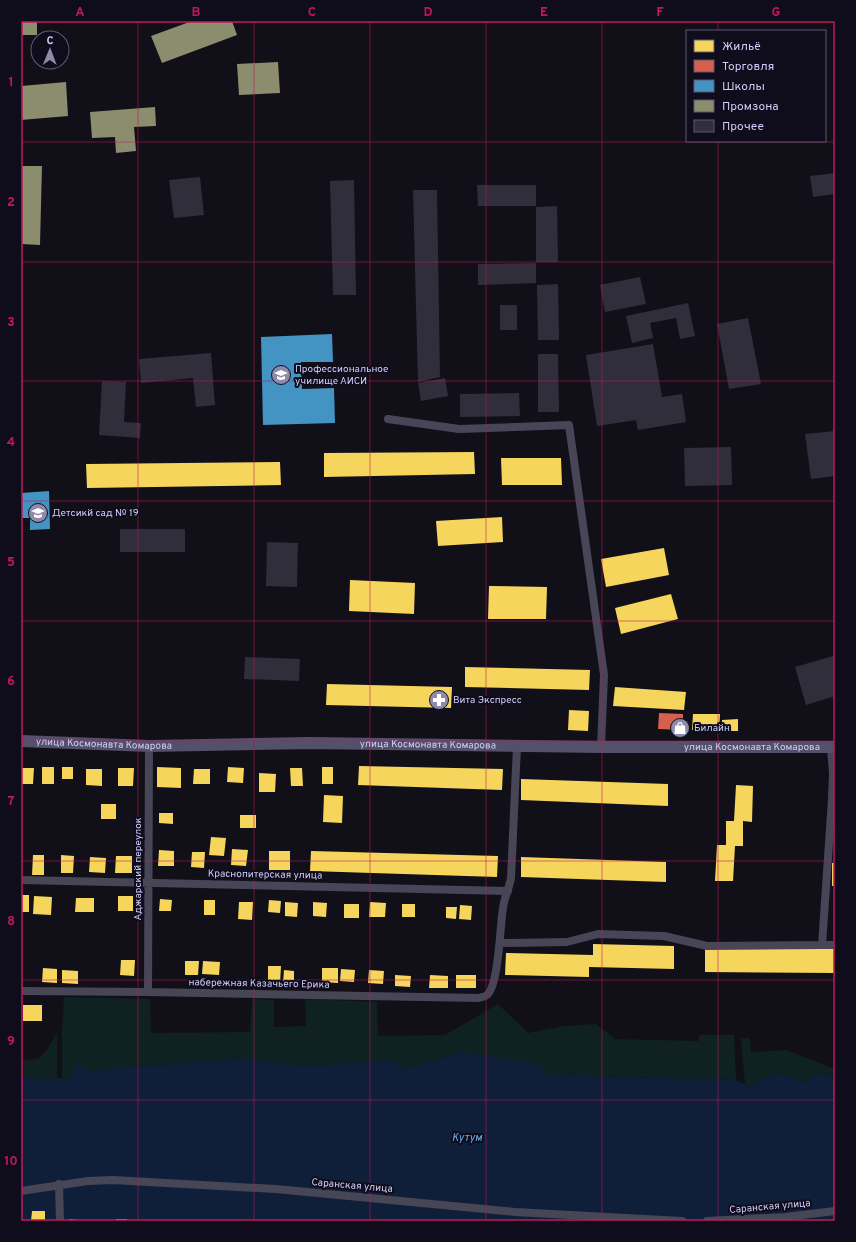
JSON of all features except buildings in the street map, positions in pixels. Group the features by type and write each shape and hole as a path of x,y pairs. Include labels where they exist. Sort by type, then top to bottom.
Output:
{"main road":[{"name":"улица Космонавта Комарова","path":"21,741 149,746 310,743 601,747 833,748"}],"street":[{"path":"388,419 459,428 569,425 604,675 601,747"},
{"name":"Аджарский переулок","path":"148,992 149,746"},
{"path":"517,746 511,878 503,906 500,943 567,942 598,934 664,936 707,946 835,945"},
{"path":"822,945 832,799 833,748"},
{"name":"Краснопитерская улица","path":"21,880 508,891"},
{"name":"набережная Казачьего Ерика","path":"21,991 479,998 487,995 492,988 500,943"},
{"name":"Саранская улица","path":"21,1191 88,1180 112,1180 276,1189 515,1212 682,1221"},
{"path":"59,1184 60,1221"},
{"name":"Саранская улица","path":"707,1221 755,1220 835,1211"}],"shaded area":[{"path":"64,997 150,999 151,1033 250,1032 252,999 274,1000 274,1027 306,1026 305,999 377,1002 378,1036 445,1035 498,1004 528,1033 564,1026 596,1024 615,1039 699,1041 699,1035 734,1035 736,1080 545,1075 462,1052 405,1069 392,1060 308,1066 246,1059 102,1069 70,1080 62,1079"},
{"path":"57,1033 57,1078 41,1081 26,1076 21,1081 21,1061 38,1059 46,1051"},
{"path":"741,1038 750,1038 751,1052 787,1050 835,1068 835,1076 814,1074 806,1084 784,1074 767,1077 751,1087 745,1084"}],"water":[{"name":"Кутум","path":"462,1052 538,1064 546,1075 736,1080 751,1087 767,1077 784,1074 806,1084 814,1074 834,1076 835,1221 21,1221 21,1081 26,1076 41,1081 57,1078 70,1079 77,1063 92,1072 102,1069 246,1059 308,1066 392,1060 405,1069"}],"place":[{"name":"Профессиональное училище АИСИ","path":"281,375"},
{"name":"Детсикй сад № 19","path":"38,513"},
{"name":"Вита Экспресс","path":"439,700"},
{"name":"Билайн","path":"680,728"}]}
